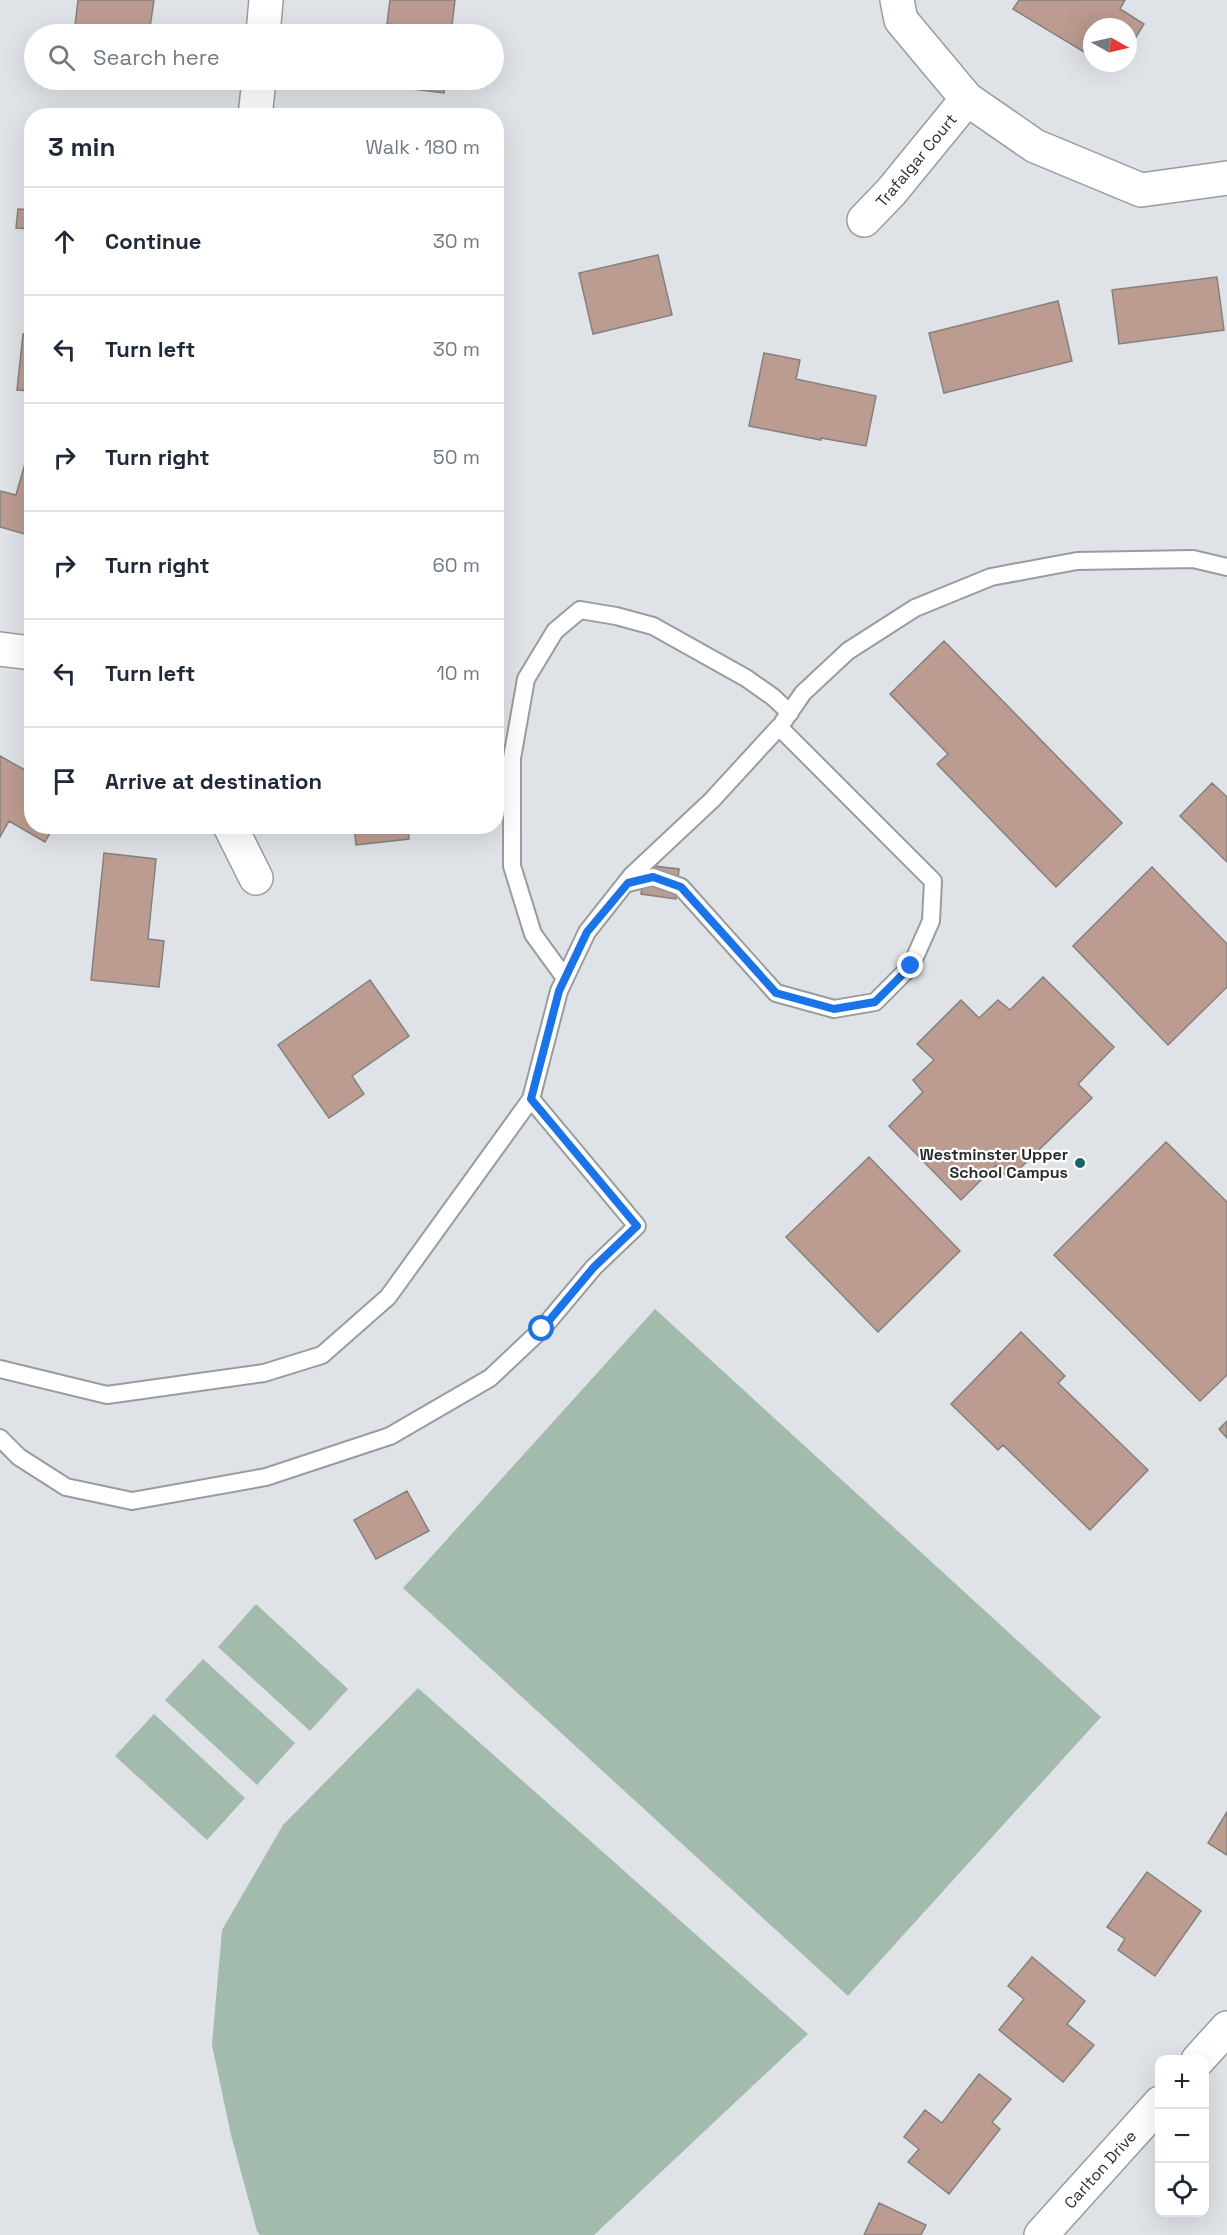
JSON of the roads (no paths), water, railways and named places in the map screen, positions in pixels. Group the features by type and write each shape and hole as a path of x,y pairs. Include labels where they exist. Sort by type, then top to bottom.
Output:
{"street":[{"path":"264,24 266,0"},
{"path":"897,0 901,20 967,99 1035,146 1140,190 1227,178"},
{"path":"256,108 258,90"},
{"name":"Trafalgar Court","path":"864,220 891,192 967,99"},
{"path":"0,649 24,652"},
{"path":"234,834 256,878"},
{"path":"1203,2055 1227,2028"},
{"name":"Carlton Drive","path":"1041,2235 1155,2109"}],"lane":[{"path":"0,1369 107,1395 264,1373 322,1355 388,1297 531,1099 559,991 587,932 632,876 712,800 779,727 804,693 848,651 915,608 991,577 1077,561 1193,559 1227,567"},
{"path":"565,978 533,934 512,866 512,758 526,679 555,631 580,610 616,616 653,626 746,678 773,696 790,713"},
{"path":"628,883 653,877 681,887 776,993 786,996 834,1009 875,1002 911,966 931,921 933,881 779,727"},
{"path":"0,1438 19,1457 66,1487 132,1500 266,1477 390,1436 490,1377 542,1329 594,1267 637,1226 531,1099"}],"place":[{"name":"Westminster Upper School Campus","path":"1080,1163"}]}
